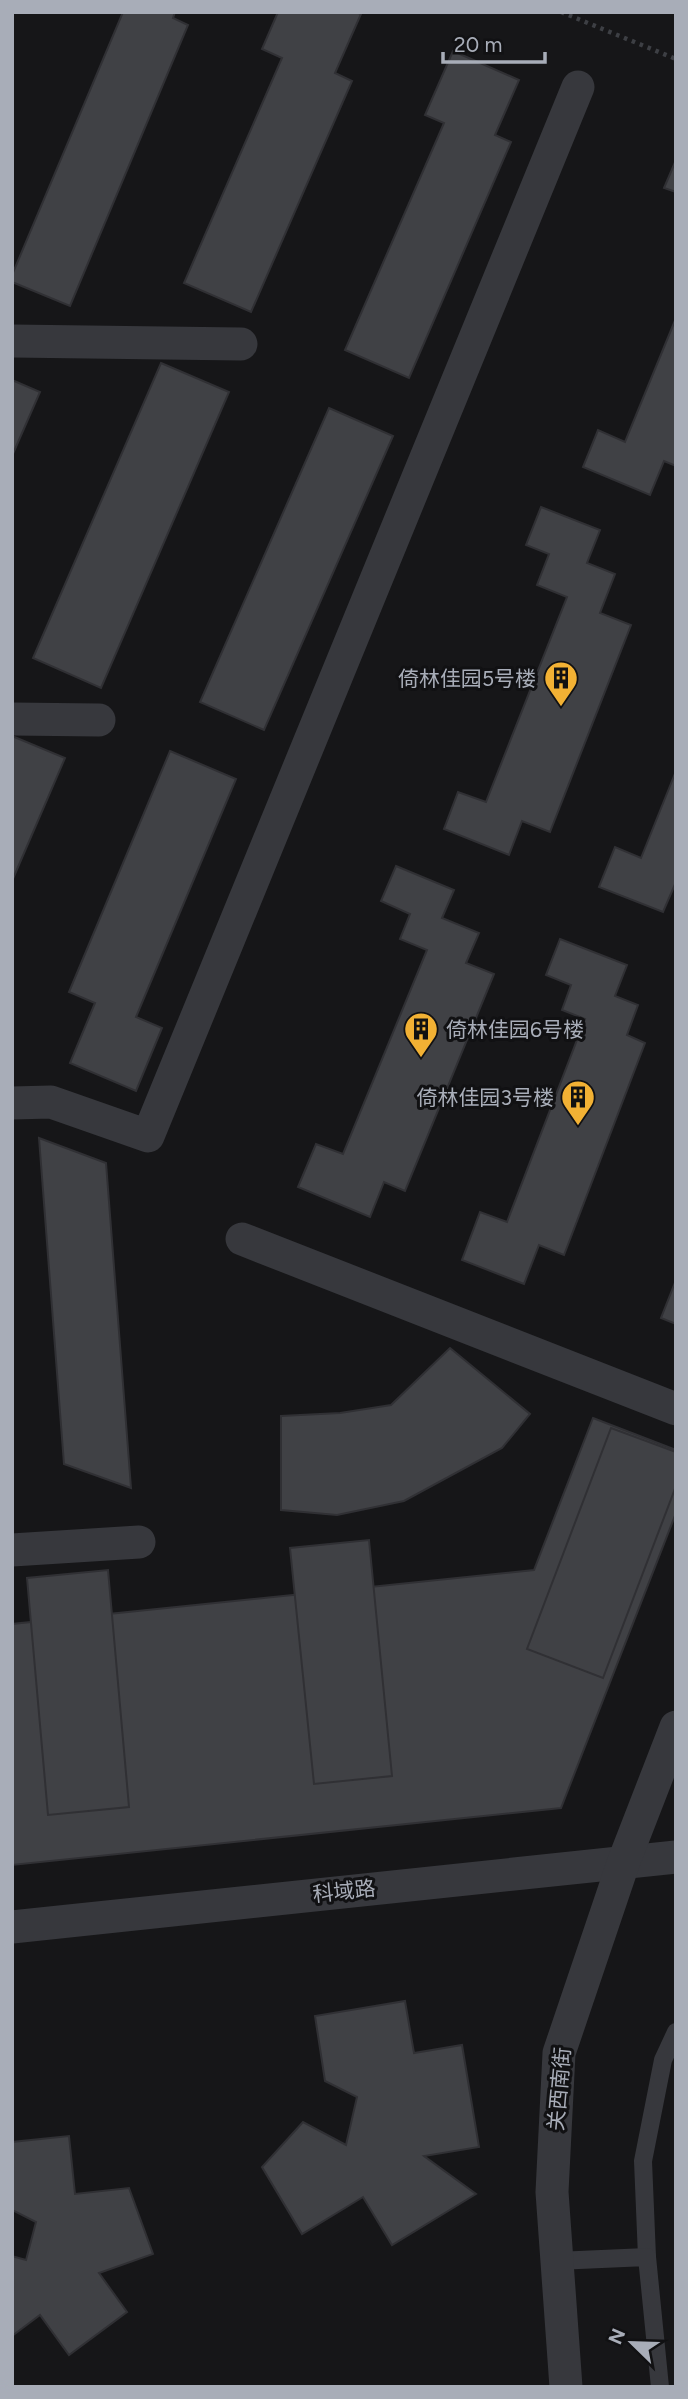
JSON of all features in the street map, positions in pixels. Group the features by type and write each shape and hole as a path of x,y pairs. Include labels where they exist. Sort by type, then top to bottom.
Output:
{"street":[{"path":"12,1103 51,1102 148,1136 578,86"},
{"path":"12,341 241,344"},
{"path":"12,719 100,720"},
{"path":"242,1239 676,1409"},
{"path":"12,1550 139,1542"},
{"name":"关西南街","path":"566,2387 552,2192 559,2053 624,1861 676,1727"},
{"name":"科域路","path":"12,1927 676,1857"}],"lane":[{"path":"660,2387 647,2257 643,2161 663,2060 676,2032"},
{"path":"556,2261 647,2257"}],"path":[{"path":"561,12 676,59"}],"building":[{"path":"123,12 175,12 173,18 188,25 70,306 12,282 12,275"},
{"path":"278,12 361,14 335,73 352,81 251,312 184,283 282,58 262,49"},
{"path":"453,51 519,80 495,135 511,142 409,378 345,350 444,123 425,115"},
{"path":"676,160 676,192 664,188"},
{"path":"676,318 676,466 664,461 650,495 583,467 598,430 625,442"},
{"path":"161,363 229,392 101,688 33,658"},
{"path":"12,380 40,392 12,456"},
{"path":"329,408 393,436 264,730 200,702"},
{"name":"倚林佳园5号楼","path":"541,507 600,530 587,563 615,574 600,613 631,625 550,832 522,821 509,855 444,829 458,792 486,802 567,597 537,585 549,554 526,545"},
{"path":"12,736 65,758 12,881"},
{"path":"170,751 236,779 136,1017 162,1028 136,1091 70,1063 95,1003 69,992"},
{"path":"676,771 676,882 663,912 599,887 615,847 641,858"},
{"name":"倚林佳园6号楼","path":"396,866 454,890 442,918 479,933 466,963 494,974 405,1191 384,1182 370,1217 298,1187 316,1144 343,1154 427,950 400,939 410,914 381,901"},
{"name":"倚林佳园3号楼","path":"560,939 627,965 615,996 638,1005 627,1035 645,1043 564,1255 539,1245 524,1284 462,1260 480,1212 507,1222 585,1019 562,1010 571,985 546,975"},
{"path":"39,1138 106,1163 131,1488 64,1464"},
{"path":"676,1280 676,1324 661,1318"},
{"path":"450,1348 530,1414 502,1448 404,1501 337,1515 281,1510 281,1416 340,1413 391,1405"},
{"path":"593,1418 676,1450 676,1513 561,1808 12,1865 12,1624 534,1570"},
{"path":"611,1428 676,1452 676,1486 603,1678 527,1649"},
{"path":"369,1540 392,1776 314,1784 290,1548"},
{"path":"108,1570 129,1807 48,1815 27,1578"},
{"path":"405,2001 414,2053 462,2045 479,2147 424,2156 476,2194 392,2245 363,2197 302,2234 262,2167 303,2122 346,2145 357,2097 325,2081 315,2016"},
{"path":"69,2136 75,2194 129,2188 153,2254 99,2273 127,2312 69,2355 40,2315 12,2336 12,2256 26,2260 36,2222 12,2210 12,2142"}],"place":[{"name":"倚林佳园5号楼","path":"561,708"},
{"name":"倚林佳园6号楼","path":"421,1059"},
{"name":"倚林佳园3号楼","path":"578,1127"}]}
